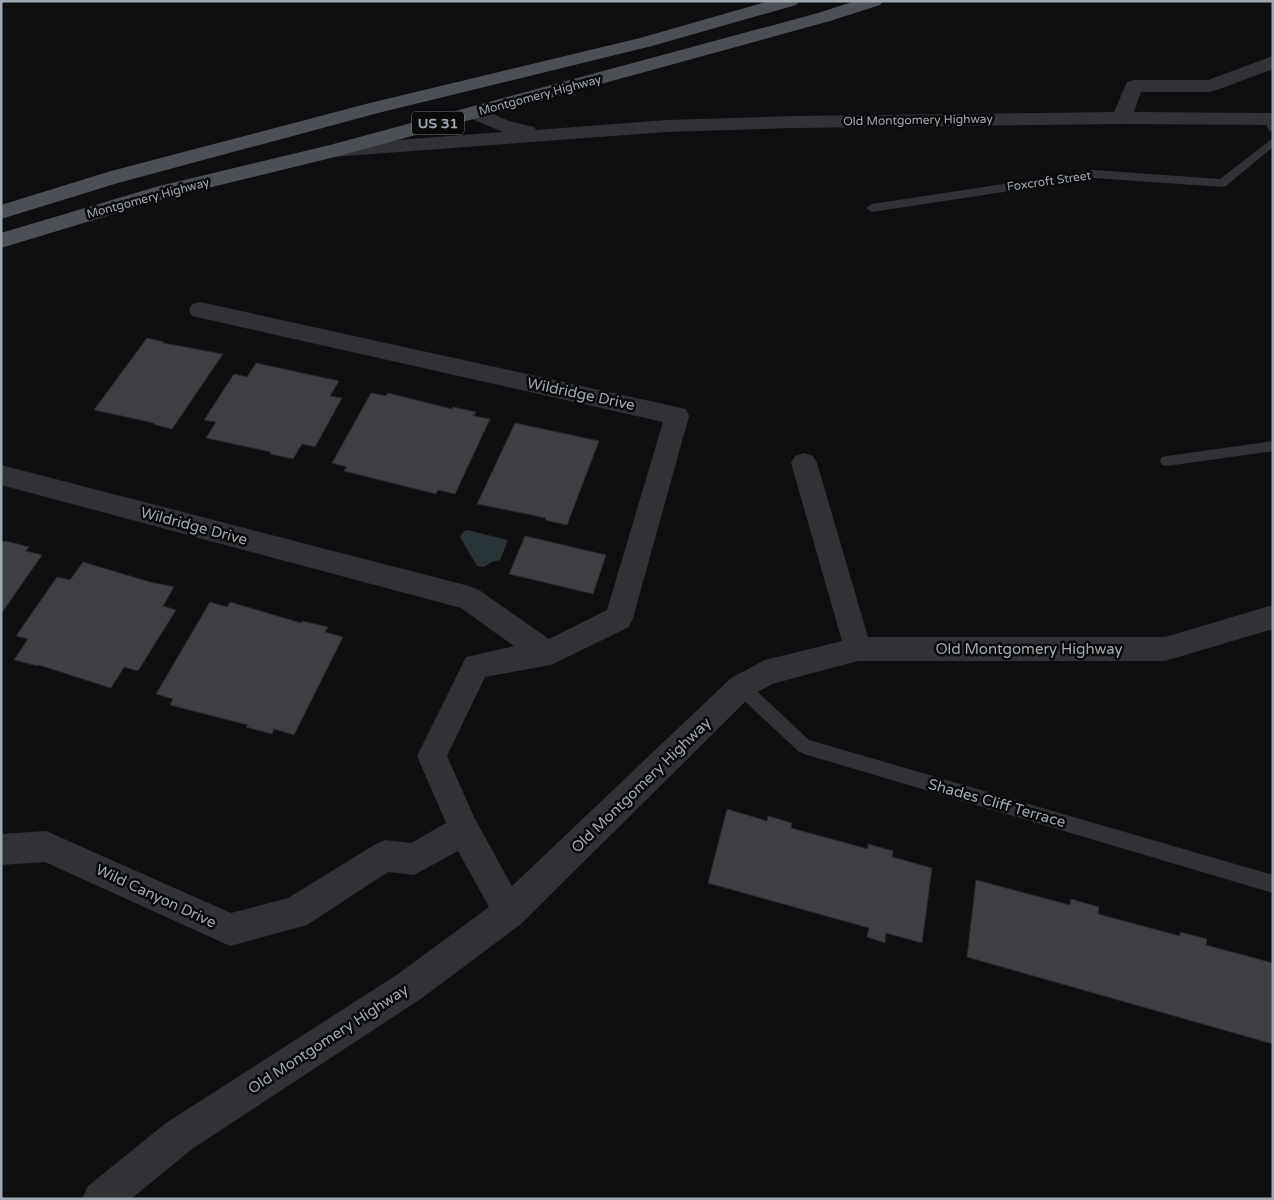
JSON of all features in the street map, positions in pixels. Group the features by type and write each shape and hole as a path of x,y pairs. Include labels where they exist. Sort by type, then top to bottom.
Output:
{"main road":[{"name":"Montgomery Highway","path":"1,212 111,178 251,140 373,108 645,42 790,1"},
{"name":"Montgomery Highway","path":"1,241 159,193 332,151 474,113 824,17 874,1"}],"street":[{"path":"1122,118 1134,86 1210,86 1273,62"},
{"name":"Old Montgomery Highway","path":"474,113 503,126 535,132 563,134"},
{"name":"Old Montgomery Highway","path":"332,151 667,126 784,122 1122,118 1272,123"},
{"name":"Wildridge Drive","path":"200,310 677,416 619,618 546,653 476,666 432,756 464,830"},
{"path":"804,463 858,649"},
{"name":"Wildridge Drive","path":"1,475 469,598 546,653"},
{"name":"Old Montgomery Highway","path":"101,1199 179,1136 410,986 509,912 741,687 765,673 858,649 1165,649 1273,617"},
{"path":"464,830 509,912"},
{"name":"Wild Canyon Drive","path":"1,850 46,846 230,930 295,913 384,856 414,859 464,830"}],"lane":[{"name":"Foxcroft Street","path":"872,208 1094,174 1222,183 1273,141"},
{"path":"1167,461 1273,446"},
{"name":"Shades Cliff Terrace","path":"741,687 804,746 1273,884"}],"shaded area":[{"path":"467,530 508,540 500,560 484,567 477,566 460,537"}],"building":[{"path":"147,338 163,343 223,354 172,429 154,423 94,410"},
{"path":"256,363 339,381 330,396 342,398 315,447 302,444 293,459 270,454 271,452 206,438 216,422 204,420 234,374 247,377"},
{"path":"371,393 386,396 388,393 452,409 453,407 476,412 474,416 490,419 455,494 438,490 436,494 344,471 347,467 332,463"},
{"path":"515,423 599,441 567,525 545,520 546,518 477,504"},
{"path":"525,536 606,555 593,594 509,574"},
{"path":"6,541 29,547 26,551 42,555 1,614 1,542"},
{"path":"83,562 150,582 174,587 163,606 176,610 138,671 124,667 111,688 39,665 14,660 28,639 16,636 57,577 70,580"},
{"path":"210,602 227,607 230,602 301,623 302,621 328,627 325,632 343,637 294,735 274,729 272,734 246,727 248,725 170,705 173,699 156,694"},
{"path":"727,809 767,821 768,816 792,823 791,828 868,849 868,844 893,851 892,857 932,868 922,943 886,933 885,943 867,937 869,928 708,883"},
{"path":"976,880 1070,905 1071,899 1099,907 1098,914 1180,936 1180,932 1207,939 1206,945 1273,963 1273,1044 967,957"}]}
